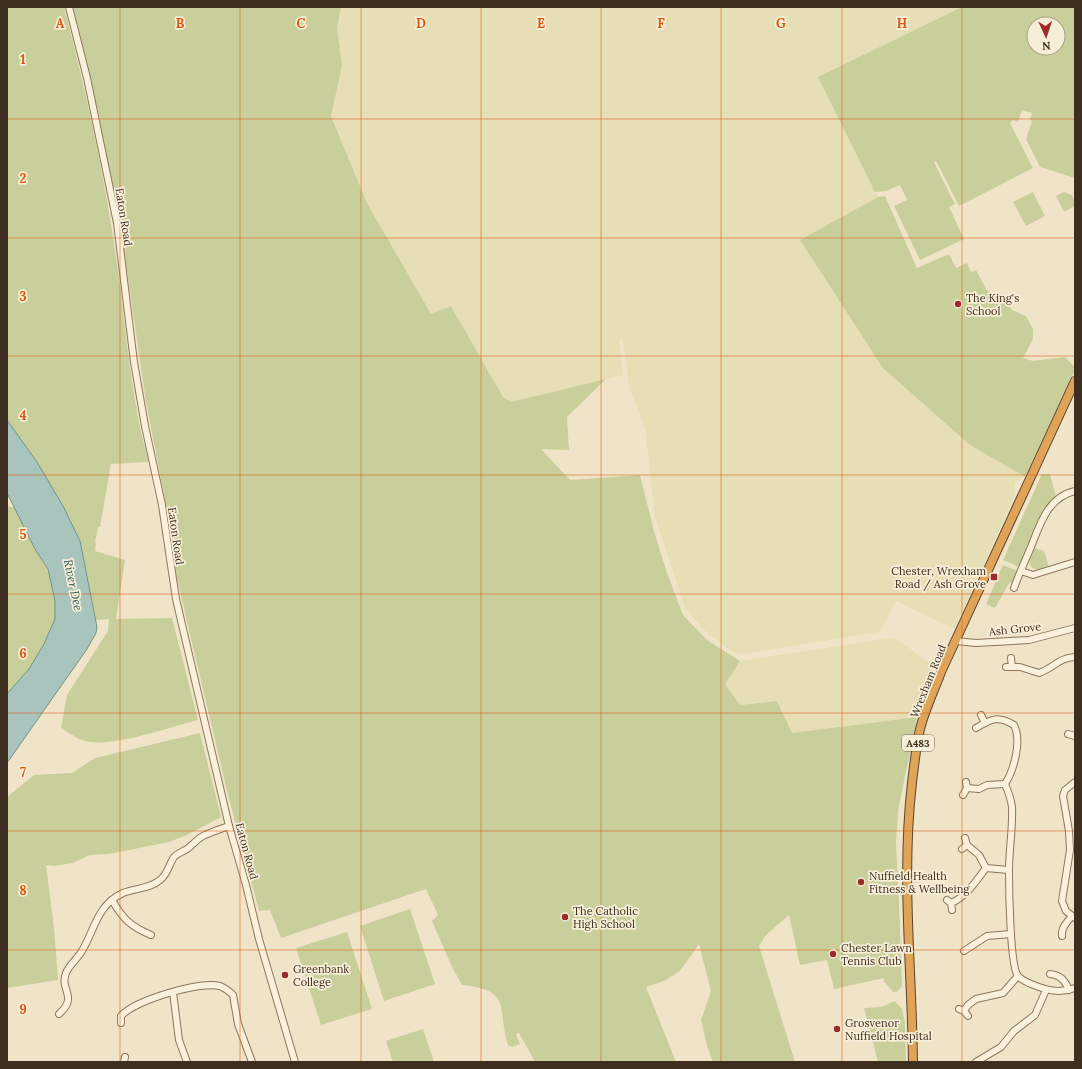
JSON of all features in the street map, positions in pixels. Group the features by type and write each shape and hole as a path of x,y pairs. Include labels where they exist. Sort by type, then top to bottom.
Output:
{"highway":[{"name":"Wrexham Road","path":"913,1062 907,839 917,747 926,710 941,672 1075,381"}],"street":[{"name":"Eaton Road","path":"69,7 87,78 117,224 134,362 145,426 162,505 172,578 229,826 263,953 295,1062"},
{"path":"1014,588 1044,515 1061,497 1075,491"},
{"path":"1021,571 1033,575 1075,562"},
{"name":"Ash Grove","path":"956,641 976,643 1029,640 1075,628"},
{"path":"1011,658 1009,667 1020,667 1039,673 1049,669 1060,660 1075,657"},
{"path":"981,715 985,723"},
{"path":"976,728 998,718 1014,725 1018,739 1013,767 1005,784 1012,805 1012,832 1009,870 1011,934 1013,961 1018,976 1046,990 1055,992 1072,989"},
{"path":"1062,936 1063,928 1073,917 1066,911 1062,900 1070,850 1069,831 1063,796 1065,790 1075,782"},
{"path":"963,795 966,785 980,789 987,786 1005,784"},
{"path":"59,1014 66,1008 68,1001 68,994 65,986 67,972 82,951 101,911 112,900 122,894 153,885 161,880 168,870 173,858 178,854 203,836 229,826"},
{"path":"965,844 979,855 986,868"},
{"path":"986,868 1009,870"},
{"path":"952,910 949,901 957,900 970,889 986,868"},
{"path":"112,900 124,919 140,931 151,935"},
{"path":"964,951 987,936 1011,934"},
{"path":"1050,974 1061,977 1072,989"},
{"path":"964,1012 968,1005 976,999 1003,993 1018,976"},
{"path":"121,1023 119,1013 159,996 207,985 222,987 233,995 238,1024 252,1062"},
{"path":"976,1062 1001,1047 1014,1031 1036,1015 1046,990"},
{"path":"173,992 179,1040 188,1062"}],"shaded area":[{"path":"341,7 962,7 818,77 878,197 800,240 970,445 1025,477 1015,482 1014,498 954,629 896,601 880,632 741,654 731,651 705,631 685,608 655,517 645,428 630,389 623,341 619,340 623,375 511,402 503,397 451,306 431,314 367,203 331,116 342,66 337,28"},
{"path":"890,638 897,639 928,662 931,668 933,680 917,717 792,733 777,701 740,705 724,684 740,661"}],"green space":[{"path":"7,7 64,7 93,128 110,219 119,277 132,383 142,436 149,462 111,464 100,527 98,527 95,542 95,551 125,560 116,619 172,618 198,720 141,736 110,742 85,741 61,728 67,695 108,631 109,619 96,620 80,541 63,506 37,462 7,420"},
{"path":"73,7 341,7 337,28 342,66 331,116 367,203 431,314 451,306 503,397 511,402 606,379 567,417 569,450 541,449 570,480 640,475 654,531 666,570 683,615 707,640 740,661 725,684 740,705 777,701 792,733 917,717 898,811 896,844 902,986 897,992 893,992 884,981 884,978 834,989 827,960 800,965 789,915 766,935 759,946 795,1062 713,1062 707,1046 701,1020 711,991 699,944 680,971 664,981 646,987 676,1062 535,1062 519,1033 516,1034 520,1044 512,1047 508,1045 500,1003 496,997 489,992 478,988 462,985 452,967 432,921 438,915 426,889 281,938 270,910 259,911 228,795 176,575 164,495 146,402 123,243 98,111"},
{"path":"962,7 1075,7 1075,178 1040,167 1026,139 1032,121 1030,120 1032,113 1022,110 1018,122 1013,120 1010,123 1033,168 959,206 936,161 934,162 955,204 949,207 964,239 920,260 894,206 907,200 900,185 886,191 875,192 818,77"},
{"path":"1033,192 1045,216 1026,226 1013,202"},
{"path":"1064,192 1072,195 1075,206 1064,212 1056,196"},
{"path":"885,196 917,268 949,254 956,268 967,263 971,272 976,270 986,289 995,297 1004,300 1012,310 1026,316 1033,329 1033,339 1023,358 1033,361 1065,357 1075,367 1075,370 1025,477 970,445 883,368 800,240 878,197"},
{"path":"1042,474 1050,474 1056,497 1020,567 1003,560"},
{"path":"7,506 16,508 36,551 48,569 55,601 55,619 44,645 29,669 7,695"},
{"path":"1034,548 1044,551 1049,567 1037,570 1031,567 1029,560"},
{"path":"1003,565 1018,571 1014,582 1010,582 995,608 986,604"},
{"path":"200,733 221,817 187,835 169,842 109,854 90,855 73,863 54,866 46,865 54,928 58,980 7,988 7,797 34,775 72,773 95,758"},
{"path":"410,909 435,984 384,1001 360,926"},
{"path":"347,932 372,1009 321,1025 296,948"},
{"path":"895,1001 902,1009 905,1023 906,1062 878,1062 864,1008 881,1007"},
{"path":"423,1029 434,1062 393,1062 386,1041"}],"water":[{"name":"River Dee","path":"7,420 37,462 63,506 80,541 97,627 96,633 87,649 7,763 7,694 29,669 44,644 55,619 55,601 48,569 36,551 7,493"}],"place":[{"name":"The King's School","path":"958,304"},
{"name":"Chester, Wrexham Road / Ash Grove","path":"994,577"},
{"name":"Nuffield Health Fitness & Wellbeing","path":"861,882"},
{"name":"The Catholic High School","path":"565,917"},
{"name":"Chester Lawn Tennis Club","path":"833,954"},
{"name":"Greenbank College","path":"285,975"},
{"name":"Grosvenor Nuffield Hospital","path":"837,1029"}]}
